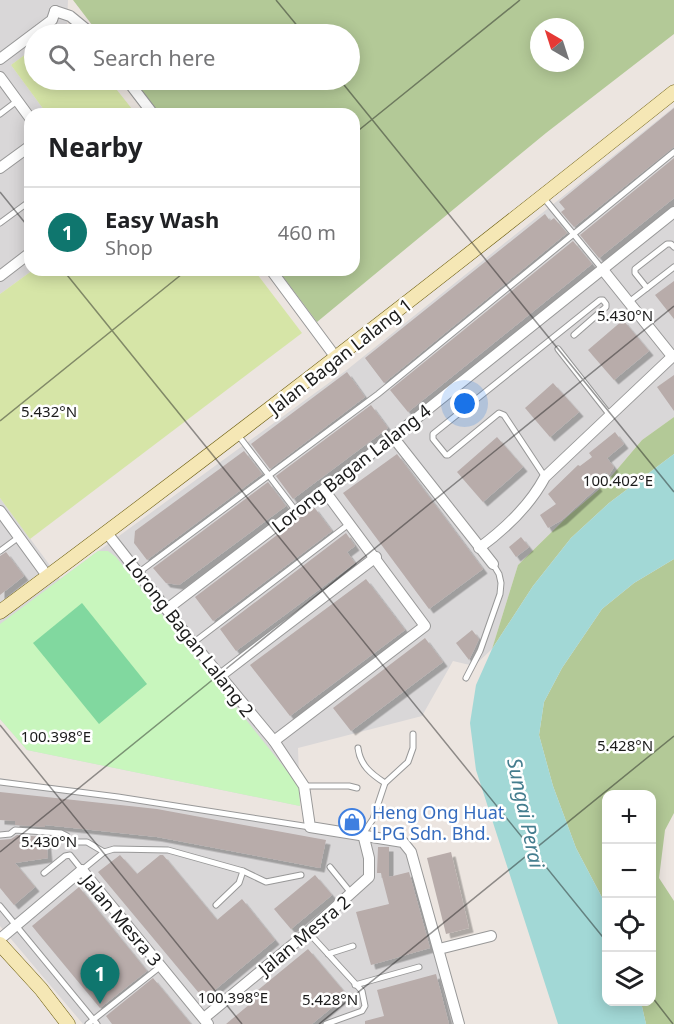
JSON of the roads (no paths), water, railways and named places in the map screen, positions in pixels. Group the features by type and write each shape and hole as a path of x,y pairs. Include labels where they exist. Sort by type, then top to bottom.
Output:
{"main road":[{"name":"Jalan Bagan Lalang 1","path":"0,612 337,359 674,92"},
{"path":"0,944 69,1024"}],"street":[{"path":"47,24 52,20 53,5 80,24"},
{"path":"0,59 24,41"},
{"path":"0,77 24,110"},
{"path":"135,90 148,108"},
{"path":"0,168 24,150"},
{"name":"Lorong Bagan Lalang 4","path":"167,609 393,437 673,213"},
{"path":"0,276 24,258"},
{"path":"479,548 521,511 545,477 609,414 673,356 603,270"},
{"path":"275,276 337,359"},
{"path":"393,437 493,564"},
{"path":"274,741 425,626 324,490"},
{"path":"0,512 48,577"},
{"name":"Lorong Bagan Lalang 2","path":"107,533 193,643 274,741 304,786"},
{"path":"220,676 375,557"},
{"path":"304,786 310,827 403,842 411,852 459,1024"},
{"name":"Jalan Mesra 2","path":"206,1021 369,877 369,858 363,834"},
{"name":"Jalan Mesra 3","path":"0,939 82,870 206,1021"},
{"path":"439,949 491,936"}],"lane":[{"path":"0,114 17,101"},
{"path":"138,573 378,394 674,152"},
{"path":"543,197 603,270"},
{"path":"0,223 24,205"},
{"path":"647,288 635,273 635,269 667,243 674,248"},
{"path":"629,302 674,267"},
{"path":"545,477 504,415 499,413 448,455 433,439 433,434 590,307 603,300 606,307 574,335"},
{"path":"558,349 609,414"},
{"path":"238,435 296,511"},
{"path":"193,643 350,523"},
{"path":"0,551 19,537"},
{"path":"466,678 480,651 500,594 499,574 493,564"},
{"path":"363,834 373,819 385,783 408,762 413,748 414,734"},
{"path":"358,748 358,756 369,772 385,783"},
{"path":"0,782 118,797 310,827"},
{"path":"304,786 357,788"},
{"path":"0,835 10,834 15,830 61,833 67,836 69,842 87,842 104,852"},
{"path":"44,873 65,856 70,855 82,870 104,852 114,849 168,850 243,871 266,882 301,875"},
{"path":"330,867 352,894"},
{"path":"216,905 239,883 243,871"},
{"path":"0,906 93,1023 161,966"},
{"path":"309,932 362,991 365,1006 362,1011 326,1024"},
{"path":"328,954 353,946"},
{"path":"356,985 419,967"}],"water":[{"name":"Sungai Perai","path":"674,454 674,559 634,583 602,609 562,668 544,702 539,735 553,786 576,848 602,897 602,1006 642,1006 646,1024 558,1024 476,770 470,723 476,685 492,649 533,586 571,538 609,503"}],"place":[{"name":"Heng Ong Huat LPG Sdn. Bhd.","path":"352,822"},
{"name":"Easy Wash","path":"100,1004"}]}
